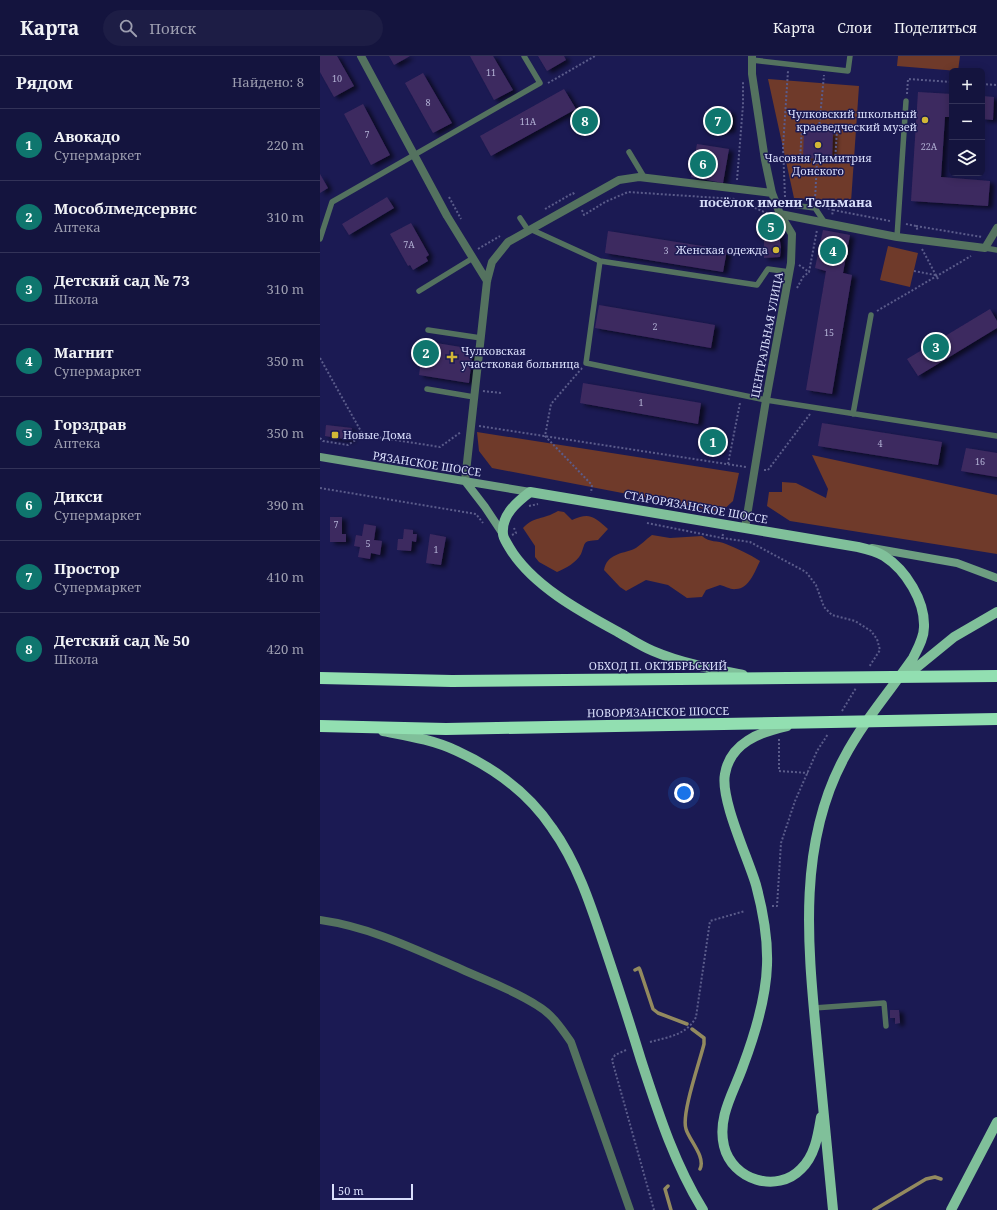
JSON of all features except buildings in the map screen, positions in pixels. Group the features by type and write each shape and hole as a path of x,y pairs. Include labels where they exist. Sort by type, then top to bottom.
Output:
{"highway":[{"name":"ОБХОД П. ОКТЯБРЬСКИЙ","path":"320,678 452,681 997,676"},
{"name":"НОВОРЯЗАНСКОЕ ШОССЕ","path":"320,726 446,729 997,718"}],"main road":[{"name":"РЯЗАНСКОЕ ШОССЕ","path":"320,457 530,492"},
{"path":"465,481 486,507 512,552 528,571 559,597 595,620 653,651 702,666 757,678"},
{"name":"СТАРОРЯЗАНСКОЕ ШОССЕ","path":"530,492 858,546 883,556 902,572 918,599 924,618 923,636 919,646 913,658 888,694"},
{"path":"504,537 507,516 511,508 530,492"},
{"path":"858,546 891,550 957,562 997,578"},
{"path":"833,1210 808,947 809,896 813,858 819,824 829,792 844,758 864,726 888,694 928,657 964,630 997,612"},
{"path":"804,722 778,728 752,737 738,748 728,761 724,775 726,796 756,885 763,914 766,935 767,966 764,994 755,1032 723,1122 724,1147 728,1157 745,1175 756,1180 779,1181 791,1177 801,1169 811,1156 824,1108"},
{"path":"362,727 428,740 457,751 484,765 512,785 533,804 552,827 570,856 593,911 661,1123 673,1154 703,1210"},
{"path":"951,1210 997,1122"}],"street":[{"path":"361,56 446,216 487,281"},
{"name":"ЦЕНТРАЛЬНАЯ УЛИЦА","path":"745,528 766,400 790,272 792,234 778,215 776,203 772,193 765,160 752,58"},
{"path":"465,481 487,281 492,262 508,242 619,180 644,177 772,193"},
{"path":"778,215 897,237 985,248 997,228"},
{"path":"320,920 340,923 380,934 510,991 539,1006 560,1025 571,1042 630,1210"}],"lane":[{"path":"320,239 332,202 540,83 524,56"},
{"path":"752,58 788,64 848,70 850,56"},
{"path":"897,237 906,101"},
{"path":"630,152 644,177"},
{"path":"776,203 815,208 828,224"},
{"path":"520,218 529,230 600,260 757,284 768,269 790,272"},
{"path":"985,248 997,250"},
{"path":"419,291 473,258"},
{"path":"600,260 586,363 742,396 997,436"},
{"path":"853,414 870,315"},
{"path":"428,330 481,338"},
{"path":"427,389 475,394"},
{"path":"814,1008 884,1003 886,1026"}],"path":[{"path":"548,83 595,56"},
{"path":"784,188 783,160 788,64"},
{"path":"819,128 825,68"},
{"path":"737,183 743,105 742,77"},
{"path":"906,101 908,79 949,82"},
{"path":"985,84 997,85"},
{"path":"783,160 835,162 837,129 802,127 800,160"},
{"path":"815,203 817,161"},
{"path":"542,211 573,192 584,215 605,202 628,192 735,200 778,215"},
{"path":"447,195 463,222"},
{"path":"790,259 809,272 818,227 830,228 828,224 833,210 821,205"},
{"path":"916,226 991,238"},
{"path":"474,242 478,249 504,234"},
{"path":"870,315 936,275 985,248"},
{"path":"914,271 936,275"},
{"path":"320,358 363,435"},
{"path":"545,436 551,404 586,363"},
{"path":"475,394 501,393"},
{"path":"728,464 742,396"},
{"path":"768,470 815,408"},
{"path":"320,438 324,441 348,445 363,435 440,447 471,425 746,467 745,474"},
{"path":"545,436 592,485 589,502"},
{"path":"320,488 476,514 485,525"},
{"path":"525,508 539,504"},
{"path":"640,522 750,542 806,572 816,585 824,607 832,615 855,621 871,631 877,639 880,650 867,670"},
{"path":"504,537 516,533 514,527 515,523"},
{"path":"722,538 724,524"},
{"path":"838,717 859,684"},
{"path":"772,906 777,906 781,843 795,801 817,751 830,731"},
{"path":"779,734 779,771 808,772"},
{"path":"650,1042 681,1033 693,1024 696,1018 710,921 745,911"},
{"path":"626,1050 615,1055 612,1060 654,1210"}],"shaded area":[{"path":"898,56 960,56 958,68 949,68 949,70 897,66"},
{"path":"768,79 859,86 851,202 794,198"},
{"path":"888,246 918,253 910,287 880,280"},
{"path":"477,432 739,473 733,501 721,512 492,468 479,451"},
{"path":"812,455 997,495 997,554 790,521 767,506 769,492 782,492 782,482 796,483 826,498 828,489"},
{"path":"558,511 564,512 572,520 583,516 592,517 608,529 598,540 585,543 581,554 574,563 557,572 539,562 535,557 535,546 523,528 535,520"},
{"path":"652,535 670,538 702,536 708,540 730,546 760,561 751,579 745,586 734,589 720,585 706,590 702,597 687,598 668,585 646,580 626,591 620,587 604,570 606,565 615,555 634,549"}],"waterway":[{"path":"635,970 639,968 640,970 653,1009 658,1013 687,1024"},
{"path":"692,1029 704,1038 704,1044 688,1100 685,1122 686,1129 701,1159 700,1169"},
{"path":"874,1210 926,1179 935,1177 941,1179"},
{"path":"668,1186 665,1189 671,1210"}],"place":[{"name":"Чулковский школьный краеведческий музей","path":"925,120"},
{"name":"Детский сад № 50","path":"585,121"},
{"name":"Простор","path":"718,121"},
{"name":"Часовня Димитрия Донского","path":"818,145"},
{"name":"Дикси","path":"703,164"},
{"name":"Горздрав","path":"771,227"},
{"name":"Женская одежда","path":"776,250"},
{"name":"Магнит","path":"833,251"},
{"name":"Детский сад № 73","path":"936,347"},
{"name":"Мособлмедсервис","path":"426,353"},
{"name":"Чулковская участковая больница","path":"452,357"},
{"name":"Новые Дома","path":"335,435"},
{"name":"Авокадо","path":"713,442"}],"district":[{"name":"посёлок имени Тельмана","path":"786,202"}]}
